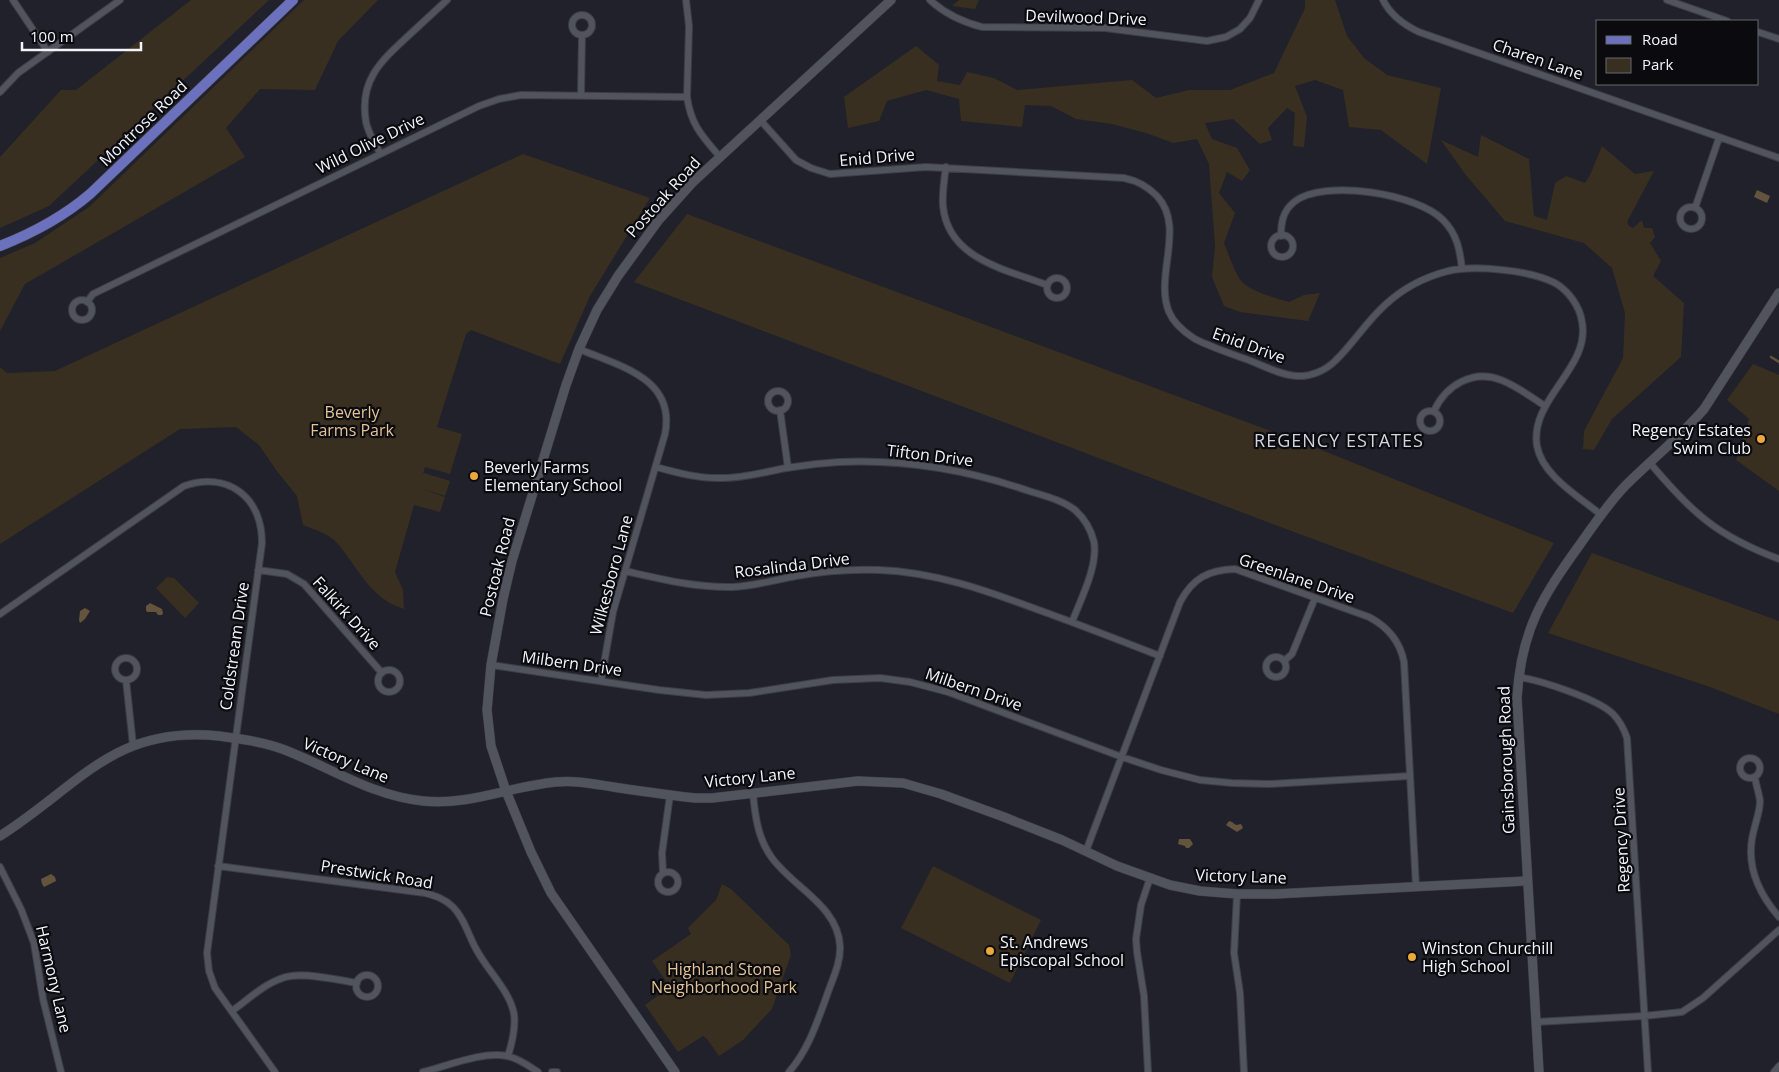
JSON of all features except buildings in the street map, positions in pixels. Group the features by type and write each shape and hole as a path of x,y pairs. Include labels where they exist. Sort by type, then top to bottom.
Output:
{"main road":[{"name":"Montrose Road","path":"0,246 50,223 72,210 293,0"}],"street":[{"path":"13,0 48,52"},
{"path":"0,92 18,73 120,0"},
{"path":"380,153 366,122 366,97 372,75 390,52 447,0"},
{"path":"686,0 689,26 687,97 691,118 699,133 720,157"},
{"name":"Postoak Road","path":"675,1072 551,893 530,852 506,792 493,754 488,729 487,710 491,665 502,604 512,561 554,421 579,349 597,310 618,276 639,245 687,188 891,0"},
{"name":"Devilwood Drive","path":"930,0 951,16 982,26 1105,28 1207,41 1226,37 1240,28 1250,18 1259,0"},
{"name":"Charen Lane","path":"1384,0 1392,14 1419,32 1779,158"},
{"path":"1667,0 1724,20"},
{"path":"1759,32 1779,39"},
{"path":"581,95 582,34"},
{"name":"Wild Olive Drive","path":"87,302 93,294 380,153 499,98 521,95 687,97"},
{"name":"Enid Drive","path":"760,121 796,160 803,165 830,174 906,167 946,167 1124,178 1145,185 1160,200 1168,221 1166,299 1169,312 1176,323 1186,334 1194,339 1284,373 1307,375 1326,368 1335,362 1374,315 1400,292 1436,275 1462,269 1503,270 1545,280 1561,288 1574,302 1582,321 1582,341 1577,355 1545,406 1536,433 1537,447 1542,460 1553,475 1600,514"},
{"path":"1695,208 1719,138"},
{"path":"946,167 943,196 945,217 953,236 962,247 980,260 1047,285"},
{"path":"1281,236 1281,224 1286,211 1295,201 1304,196 1314,192 1373,191 1418,206 1441,218 1452,230 1457,240 1462,269"},
{"name":"Gainsborough Road","path":"1539,1072 1518,724 1518,677 1525,641 1542,601 1554,580 1600,514 1625,486 1692,423 1704,409 1779,293"},
{"name":"Wilkesboro Lane","path":"579,349 636,374 649,382 657,391 665,408 666,430 613,612 601,681"},
{"path":"1434,411 1449,388 1468,378 1481,376 1501,380 1545,406"},
{"path":"780,410 788,468"},
{"name":"Tifton Drive","path":"656,467 686,475 724,478 839,462 917,464 993,479 1042,495 1066,505 1082,516 1094,542 1092,567 1072,622"},
{"path":"1650,463 1679,498 1711,525 1739,543 1779,559"},
{"name":"Coldstream Drive","path":"0,614 184,486 199,482 214,481 224,483 234,487 250,501 258,516 262,533 208,938 207,960 208,971 215,988 275,1072"},
{"name":"Greenlane Drive","path":"1086,851 1176,611 1185,593 1194,582 1208,573 1228,569 1242,570 1379,622 1388,629 1396,640 1404,662 1416,886"},
{"name":"Falkirk Drive","path":"258,570 287,574 304,584 382,673"},
{"name":"Rosalinda Drive","path":"625,570 674,583 713,587 734,587 835,571 880,570 904,572 961,583 1072,622 1160,656"},
{"path":"1284,661 1292,654 1315,598"},
{"name":"Milbern Drive","path":"491,665 671,691 719,695 749,693 848,679 880,678 910,682 955,694 1122,757 1200,780 1268,784 1410,776"},
{"name":"Regency Drive","path":"1518,677 1532,679 1597,703 1614,714 1625,731 1630,758 1648,1072"},
{"path":"126,680 133,745"},
{"name":"Victory Lane","path":"0,836 98,763 133,745 153,739 190,734 235,738 268,744 373,789 409,800 454,802 567,781 695,798 858,781 903,783 957,799 1038,830 1117,866 1192,890 1237,894 1275,894 1526,880"},
{"path":"1754,778 1760,799 1752,841 1754,876 1760,891 1779,917"},
{"path":"753,793 759,830 768,852 780,868 830,916 838,934 840,947 838,963 811,1039 789,1072"},
{"path":"663,873 662,853 670,795"},
{"name":"Prestwick Road","path":"218,866 425,893 443,899 460,916 478,953 510,1003 514,1014 514,1029 508,1056"},
{"name":"Harmony Lane","path":"0,867 21,909 34,943 43,1000 61,1072"},
{"path":"1148,1072 1144,996 1136,939 1141,905 1150,878"},
{"path":"1237,894 1234,953 1240,993 1244,1072"},
{"path":"1536,1022 1676,1014 1689,1009 1779,930"},
{"path":"232,1012 265,987 285,977 298,975 357,983"},
{"path":"424,1072 478,1057 494,1055 508,1056 519,1060 538,1072"},
{"path":"1774,1072 1779,1066"},
{"path":"552,1072 557,1072"}],"green space":[{"path":"191,0 269,0 49,206 0,228 0,157 61,90 76,90"},
{"path":"304,0 378,0 338,41 315,90 260,89 226,128 245,157 25,284 0,331 0,258 35,243 89,207"},
{"path":"959,0 979,0 975,9 952,6"},
{"path":"1305,0 1335,0 1347,36 1364,58 1387,75 1441,88 1427,164 1381,130 1349,127 1343,90 1315,80 1295,86 1307,117 1304,147 1293,146 1295,113 1287,108 1268,128 1272,140 1260,144 1233,119 1205,123 1212,139 1237,148 1250,170 1242,181 1227,172 1219,193 1235,213 1224,243 1237,273 1246,286 1289,302 1304,295 1320,293 1308,321 1240,312 1224,306 1212,277 1215,246 1209,164 1197,139 1173,143 1146,133 1112,124 1076,119 1051,106 1025,105 1022,127 961,121 959,99 926,90 887,101 879,121 848,128 844,97 916,46 939,65 937,81 960,85 967,72 994,78 1017,90 1132,80 1156,98 1189,90 1230,90 1274,73 1305,8"},
{"path":"1481,135 1529,159 1534,216 1547,220 1555,183 1566,176 1585,183 1602,146 1635,174 1654,171 1627,222 1633,228 1642,220 1644,228 1652,228 1655,237 1650,243 1661,261 1653,276 1684,303 1681,357 1612,419 1594,450 1583,449 1584,431 1623,358 1625,313 1612,268 1584,243 1505,221 1465,174 1441,140 1478,157"},
{"name":"Beverly Farms Park","path":"523,154 650,198 590,296 560,364 471,330 466,334 437,427 462,434 450,474 425,467 423,474 450,481 445,496 419,488 445,497 440,512 414,505 395,572 403,590 404,609 382,598 373,590 334,540 321,532 303,525 297,496 259,445 236,427 180,429 0,544 0,367 7,373 55,371"},
{"path":"687,214 1319,449 1554,543 1513,613 634,282"},
{"name":"Regency Estates Swim Club","path":"1753,364 1779,375 1779,491 1736,460 1749,419 1727,400"},
{"path":"1592,553 1779,621 1779,714 1710,687 1548,633"},
{"path":"167,577 174,578 199,603 185,618 156,588"},
{"path":"933,866 1041,920 1010,983 901,928"},
{"name":"Highland Stone Neighborhood Park","path":"722,884 731,889 789,945 791,955 772,1009 743,1040 719,1056 703,1036 678,1052 645,1005 670,987 652,961 691,934 688,928 716,900"}],"shaded area":[{"path":"1757,190 1770,196 1767,203 1754,197"},
{"path":"150,603 162,609 162,615 158,615 156,612 147,612 146,606"},
{"path":"85,608 90,611 80,623 80,611"},
{"path":"1229,821 1236,825 1241,824 1243,828 1237,832 1226,825"},
{"path":"1179,839 1190,839 1193,844 1186,848 1178,844"},
{"path":"51,874 55,877 56,881 44,887 41,879"}],"waterway":[{"path":"1771,357 1779,362"}],"place":[{"name":"Regency Estates Swim Club","path":"1761,439"},
{"name":"Beverly Farms Elementary School","path":"474,476"},
{"name":"St. Andrews Episcopal School","path":"990,951"},
{"name":"Winston Churchill High School","path":"1412,957"}],"district":[{"name":"REGENCY ESTATES","path":"1339,441"}]}
